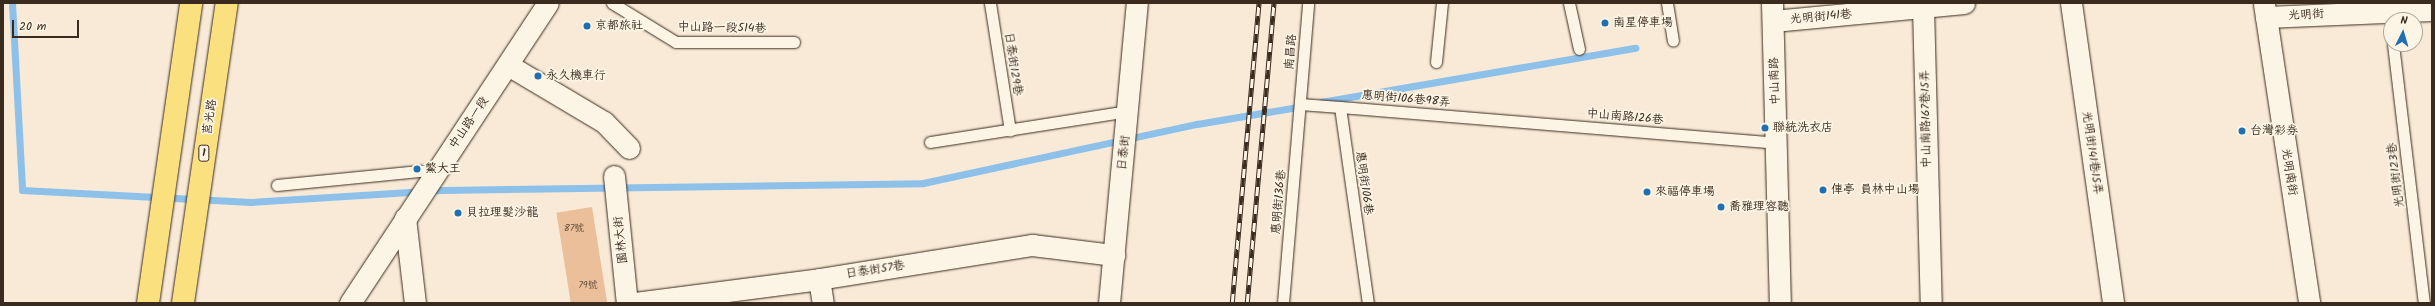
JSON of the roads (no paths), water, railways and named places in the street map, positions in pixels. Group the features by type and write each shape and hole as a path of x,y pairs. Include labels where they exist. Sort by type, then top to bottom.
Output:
{"main road":[{"path":"148,303 191,3"},
{"name":"莒光路","path":"183,303 227,3"}],"street":[{"name":"中山路一段","path":"350,303 548,3"},
{"name":"日泰街","path":"1109,303 1137,3"},
{"name":"光明街141巷","path":"1773,12 1923,7 1964,3"},
{"name":"光明街141巷15弄","path":"2071,3 2113,303"},
{"name":"中山南路167巷15弄","path":"1923,7 1931,303"},
{"name":"光明街","path":"2265,10 2383,17"},
{"name":"光明南街","path":"2265,10 2309,303"},
{"name":"光明街","path":"2420,12 2432,10"},
{"name":"中山南路","path":"1773,12 1780,303"},
{"path":"508,65 604,122 629,148"},
{"name":"園林大街","path":"614,176 627,303"},
{"path":"405,218 415,303"},
{"name":"日泰街57巷","path":"635,303 819,279 1032,245 1114,255"},
{"path":"819,279 822,303"}],"lane":[{"name":"中山路一段514巷","path":"612,3 676,42 794,42"},
{"name":"日泰街129巷","path":"990,3 1010,130"},
{"name":"南昌路","path":"1300,104 1308,3"},
{"path":"1436,62 1442,3"},
{"path":"1569,3 1579,49"},
{"path":"1667,3 1673,41"},
{"name":"光明街123巷","path":"2394,52 2424,303"},
{"path":"1300,104 1340,107"},
{"name":"惠明街136巷","path":"1284,303 1300,104"},
{"name":"惠明街106巷98弄","path":"1340,107 1470,117"},
{"name":"惠明街106巷","path":"1340,107 1368,303"},
{"path":"930,142 1128,111"},
{"name":"中山南路126巷","path":"1470,117 1777,143"},
{"path":"277,185 439,169"}],"waterway":[{"path":"12,3 22,190 251,202 442,190 923,183 1197,124 1303,106"},
{"path":"1321,102 1635,48"}],"railway":[{"path":"1232,303 1259,3"},
{"path":"1247,303 1274,3"}],"place":[{"name":"南星停車場","path":"1605,23"},
{"name":"京都旅社","path":"587,26"},
{"name":"永久機車行","path":"538,76"},
{"name":"聯統洗衣店","path":"1765,128"},
{"name":"台灣彩券","path":"2242,131"},
{"name":"鱉大王","path":"417,169"},
{"name":"俥亭 員林中山場","path":"1823,190"},
{"name":"來福停車場","path":"1647,192"},
{"name":"喬雅理容聽","path":"1721,207"},
{"name":"貝拉理髮沙龍","path":"458,213"}]}
